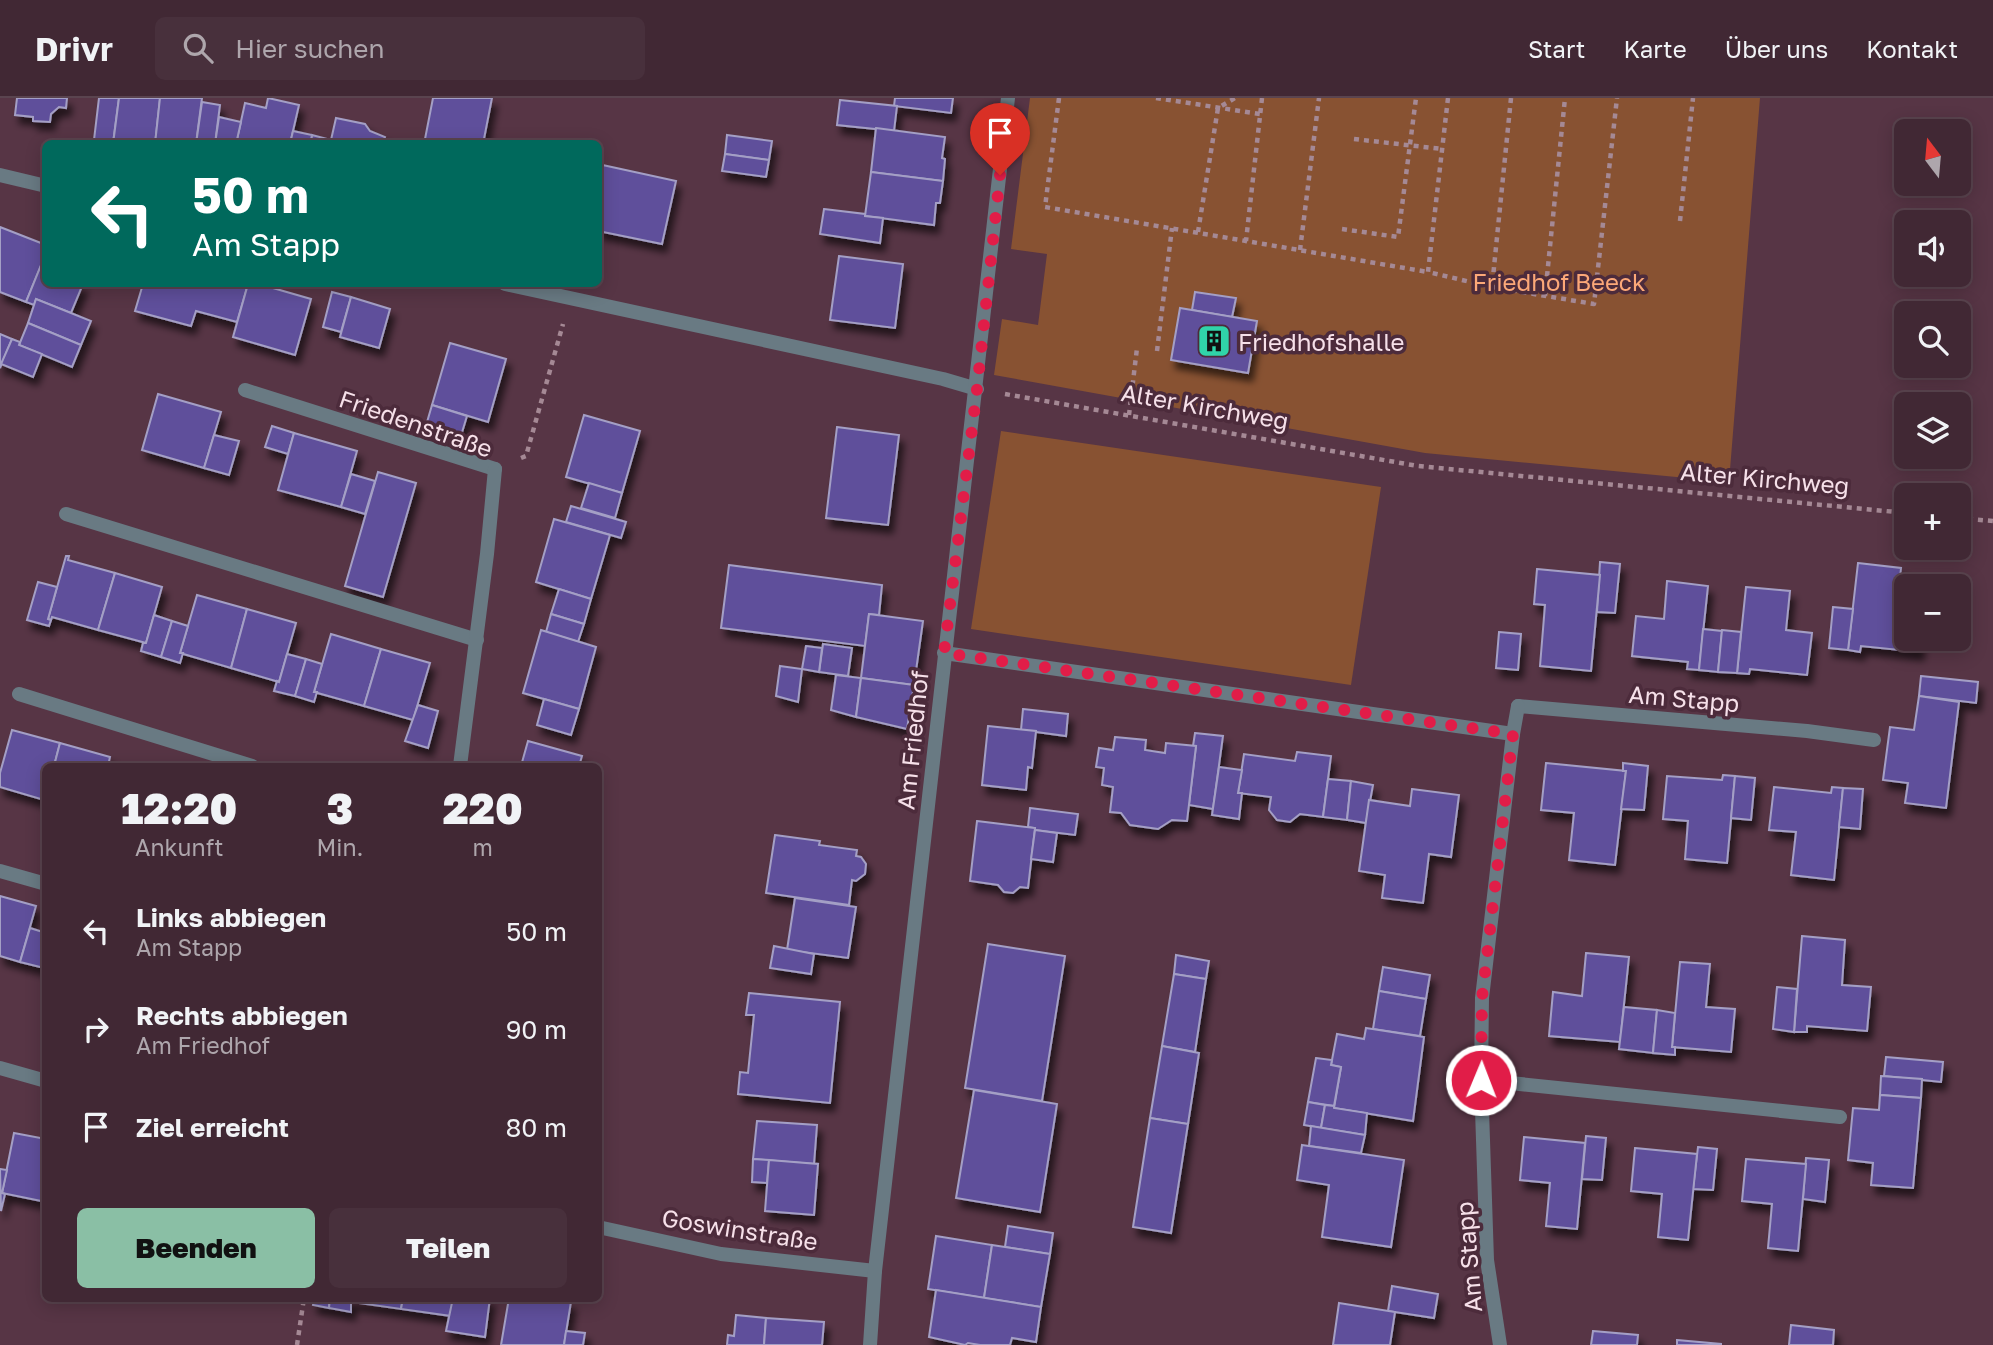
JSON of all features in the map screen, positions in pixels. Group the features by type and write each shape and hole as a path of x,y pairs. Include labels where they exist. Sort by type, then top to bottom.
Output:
{"street":[{"name":"Am Friedhof","path":"870,1345 875,1271 1008,98"},
{"path":"0,175 42,185"},
{"path":"519,287 977,389"},
{"name":"Friedenstraße","path":"245,390 495,469 477,640 460,763"},
{"path":"66,514 477,640"},
{"path":"944,653 1513,734"},
{"path":"19,694 242,763"},
{"name":"Am Stapp","path":"1500,1345 1487,1260 1481,1080 1482,998 1518,706 1807,731 1874,740"},
{"path":"0,872 42,883"},
{"path":"0,1068 42,1080"},
{"path":"1481,1080 1840,1117"},
{"name":"Goswinstraße","path":"602,1228 721,1254 875,1271"}],"path":[{"path":"1059,98 1045,208 1428,272 1492,287 1594,304 1617,98"},
{"path":"1156,98 1260,114"},
{"path":"1218,108 1235,98"},
{"path":"1246,241 1262,98"},
{"path":"1300,250 1319,98"},
{"path":"1342,229 1398,237 1416,98"},
{"path":"1428,272 1448,98"},
{"path":"1492,287 1511,98"},
{"path":"1545,296 1565,98"},
{"path":"1680,221 1693,98"},
{"path":"1198,233 1218,108"},
{"path":"1354,139 1442,149"},
{"path":"1157,351 1172,228"},
{"path":"495,469 526,456 572,298"},
{"path":"1129,415 1137,348"},
{"name":"Alter Kirchweg","path":"977,389 1418,466 1894,512"},
{"path":"1971,519 1993,521"},
{"path":"297,1345 303,1302"}],"green space":[{"name":"Friedhof Beeck","path":"1030,98 1760,98 1729,482 1425,453 994,375 1002,319 1038,325 1047,254 1011,249"},
{"path":"1001,431 1381,487 1351,685 971,629"}],"building":[{"path":"17,98 67,98 66,108 59,107 51,114 50,122 33,121 33,117 15,115"},
{"path":"99,98 119,98 113,140 94,140"},
{"path":"119,98 160,98 155,140 114,140"},
{"path":"160,98 202,98 197,140 155,140"},
{"path":"268,98 299,105 291,140 237,140 245,103 266,108"},
{"path":"433,98 492,98 484,140 425,139"},
{"path":"895,98 953,98 951,113 894,106"},
{"path":"840,100 897,106 894,131 837,125"},
{"path":"202,102 220,105 216,140 197,140"},
{"path":"219,117 241,122 237,140 216,140"},
{"path":"336,118 365,124 370,131 385,137 384,140 331,140"},
{"path":"876,128 945,137 943,181 871,172"},
{"path":"293,131 312,135 311,140 291,140"},
{"path":"312,135 331,140 311,140"},
{"path":"727,135 772,141 769,160 725,154"},
{"path":"725,154 769,160 766,177 722,171"},
{"path":"602,165 676,181 662,244 602,232"},
{"path":"871,172 943,181 940,203 936,203 934,225 865,216"},
{"path":"824,209 883,218 880,243 820,234"},
{"path":"0,227 42,243 42,264 26,302 0,292"},
{"path":"839,256 903,264 895,328 830,320"},
{"path":"41,265 42,287 82,287 71,313 36,299 34,305 26,302"},
{"path":"142,287 247,287 237,322 196,311 191,326 135,311"},
{"path":"247,287 269,287 311,299 295,355 233,337"},
{"path":"332,292 351,297 341,332 323,327"},
{"path":"1195,292 1236,298 1232,317 1192,310"},
{"path":"351,297 390,309 379,348 340,337"},
{"path":"36,299 91,321 81,345 28,323"},
{"name":"Friedhofshalle","path":"1180,308 1257,321 1248,373 1171,360"},
{"path":"28,323 81,345 72,367 19,345"},
{"path":"0,334 12,339 0,368"},
{"path":"12,339 20,342 19,345 42,354 33,377 1,364"},
{"path":"450,343 506,359 488,422 432,405"},
{"path":"158,394 221,412 204,468 142,450"},
{"path":"432,405 467,416 460,439 425,429"},
{"path":"584,415 640,431 622,493 566,477"},
{"path":"272,426 294,433 288,454 265,447"},
{"path":"837,427 899,435 888,525 826,518"},
{"path":"294,433 357,451 341,507 278,490"},
{"path":"214,435 239,441 229,475 204,468"},
{"path":"378,472 416,483 383,597 345,586"},
{"path":"351,474 375,481 365,514 341,507"},
{"path":"589,483 622,493 615,518 581,508"},
{"path":"571,506 626,522 621,538 566,522"},
{"path":"554,519 610,535 591,599 536,582"},
{"path":"66,556 69,556 68,560 115,573 98,630 52,617 51,620 48,619"},
{"path":"1600,562 1620,564 1615,613 1597,612"},
{"path":"1858,563 1901,568 1900,574 1894,574 1894,649 1861,646 1860,652 1848,650"},
{"path":"729,565 882,585 879,615 869,614 865,646 721,628"},
{"path":"1537,569 1600,575 1591,671 1540,666 1545,605 1534,604"},
{"path":"115,573 162,587 146,643 98,630"},
{"path":"1667,581 1708,586 1699,670 1687,669 1688,662 1632,656 1636,616 1664,619"},
{"path":"38,582 57,587 48,619 51,620 49,626 27,620"},
{"path":"1746,587 1790,591 1786,630 1812,633 1807,675 1750,669 1749,674 1737,673"},
{"path":"559,589 591,599 584,624 551,614"},
{"path":"197,595 247,609 231,668 180,653"},
{"path":"1833,607 1853,609 1848,650 1829,648"},
{"path":"247,609 296,623 279,682 231,668"},
{"path":"551,614 584,624 578,642 546,632"},
{"path":"869,614 923,621 914,685 861,678"},
{"path":"154,615 172,621 161,657 141,651"},
{"path":"172,621 188,626 180,653 183,653 180,663 161,657"},
{"path":"1703,629 1722,631 1718,672 1699,670"},
{"path":"541,630 596,647 579,709 523,693"},
{"path":"1722,630 1741,632 1737,673 1718,672"},
{"path":"1499,632 1521,634 1518,670 1496,668"},
{"path":"331,634 381,649 364,706 314,692"},
{"path":"823,644 852,648 848,676 819,672"},
{"path":"806,646 822,648 819,672 802,669"},
{"path":"381,649 430,663 413,720 364,706"},
{"path":"287,654 306,659 295,696 274,691"},
{"path":"306,659 322,664 314,702 295,696"},
{"path":"780,666 802,669 798,702 776,696"},
{"path":"836,675 861,678 856,717 831,710"},
{"path":"1921,676 1978,682 1976,703 1919,696"},
{"path":"861,678 914,685 907,729 856,717"},
{"path":"1919,696 1959,702 1946,808 1905,803 1908,783 1883,780 1890,727 1914,730"},
{"path":"544,699 579,709 571,735 537,725"},
{"path":"418,705 438,711 428,748 405,741"},
{"path":"1023,709 1068,714 1066,736 1021,730"},
{"path":"988,726 1036,731 1032,768 1028,767 1026,790 982,785"},
{"path":"12,730 60,743 55,763 42,763 42,799 0,787 0,773"},
{"path":"1195,733 1223,736 1213,809 1189,805"},
{"path":"1115,737 1146,740 1145,750 1165,753 1166,743 1196,746 1187,821 1172,820 1158,829 1130,825 1121,813 1110,812 1113,787 1102,785 1104,768 1096,767 1099,748 1113,750"},
{"path":"528,741 582,756 580,763 522,763"},
{"path":"60,743 110,757 109,763 55,763"},
{"path":"1297,752 1331,756 1323,817 1300,814 1290,822 1277,820 1269,810 1271,797 1238,793 1244,754 1295,761"},
{"path":"1546,763 1626,771 1615,865 1569,860 1574,813 1541,810"},
{"path":"1623,763 1648,766 1644,810 1621,809 1626,771 1623,771"},
{"path":"1219,767 1242,770 1238,793 1242,793 1239,819 1212,815"},
{"path":"1723,775 1735,776 1727,863 1685,859 1688,821 1663,819 1667,776 1722,780"},
{"path":"1735,776 1755,778 1751,820 1731,818"},
{"path":"1328,779 1351,781 1347,820 1323,817"},
{"path":"1351,781 1373,785 1366,823 1347,820"},
{"path":"1774,787 1831,793 1832,787 1843,788 1834,880 1791,875 1796,832 1769,830"},
{"path":"1843,788 1863,789 1860,829 1839,827"},
{"path":"1412,789 1459,795 1451,857 1429,854 1423,903 1382,898 1385,875 1359,871 1369,800 1410,806"},
{"path":"1030,808 1078,814 1075,835 1028,827"},
{"path":"977,821 1035,828 1028,888 1020,887 1013,893 1004,892 998,885 970,881"},
{"path":"1035,830 1057,833 1053,862 1031,859"},
{"path":"775,835 820,841 819,845 857,850 856,856 861,857 866,864 865,874 856,881 852,880 849,905 766,893"},
{"path":"0,896 36,906 20,962 0,956"},
{"path":"795,898 856,907 848,958 787,950"},
{"path":"30,928 42,932 42,968 20,962"},
{"path":"1802,936 1845,940 1842,985 1871,987 1867,1031 1807,1026 1807,1032 1794,1032"},
{"path":"988,944 1065,956 1042,1101 965,1088"},
{"path":"774,946 814,954 811,974 770,968"},
{"path":"1586,953 1629,957 1620,1042 1549,1036 1553,992 1582,996"},
{"path":"1176,955 1209,961 1206,979 1174,974"},
{"path":"1680,962 1710,964 1706,1007 1735,1009 1731,1052 1672,1047"},
{"path":"1383,967 1430,975 1426,999 1379,991"},
{"path":"1174,974 1206,979 1195,1052 1162,1046"},
{"path":"1777,987 1797,989 1794,1032 1773,1029"},
{"path":"1379,991 1426,999 1420,1036 1373,1029"},
{"path":"749,993 840,1002 830,1103 738,1094 740,1072 748,1073 754,1015 746,1015"},
{"path":"1624,1007 1657,1010 1653,1053 1619,1049"},
{"path":"1657,1010 1675,1013 1672,1047 1675,1047 1675,1055 1653,1053"},
{"path":"1366,1028 1424,1037 1413,1121 1334,1108 1341,1067 1331,1065 1337,1034 1364,1039"},
{"path":"1162,1046 1199,1053 1188,1124 1150,1118"},
{"path":"1886,1057 1943,1062 1941,1082 1884,1076"},
{"path":"1316,1058 1332,1060 1331,1065 1341,1067 1334,1106 1308,1102"},
{"path":"1881,1076 1922,1079 1921,1098 1880,1095"},
{"path":"974,1090 1057,1104 1040,1212 956,1198"},
{"path":"1880,1095 1921,1098 1913,1188 1871,1185 1873,1163 1848,1160 1853,1108 1879,1110"},
{"path":"1308,1102 1325,1105 1321,1128 1304,1125"},
{"path":"1325,1105 1367,1113 1365,1135 1321,1128"},
{"path":"1150,1118 1188,1124 1171,1233 1133,1227"},
{"path":"757,1121 817,1125 814,1164 753,1159"},
{"path":"1311,1126 1365,1135 1361,1153 1309,1146"},
{"path":"14,1133 42,1138 42,1201 2,1193"},
{"path":"1586,1136 1606,1138 1602,1180 1582,1179"},
{"path":"1524,1137 1585,1143 1577,1229 1546,1226 1550,1183 1520,1180"},
{"path":"1302,1145 1404,1160 1391,1247 1322,1237 1329,1185 1297,1180"},
{"path":"1698,1147 1717,1149 1713,1190 1693,1189"},
{"path":"1635,1148 1697,1154 1688,1240 1658,1237 1662,1194 1631,1191"},
{"path":"1806,1158 1829,1160 1825,1202 1803,1199"},
{"path":"753,1159 769,1160 767,1183 752,1182"},
{"path":"1746,1159 1806,1164 1798,1251 1768,1248 1772,1204 1742,1201"},
{"path":"769,1160 818,1164 814,1215 765,1211"},
{"path":"0,1169 7,1170 1,1211"},
{"path":"1008,1226 1053,1233 1050,1254 1005,1247"},
{"path":"936,1236 992,1245 984,1298 928,1289"},
{"path":"992,1245 1050,1254 1041,1307 984,1298"},
{"path":"1392,1286 1438,1294 1434,1318 1388,1311"},
{"path":"936,1290 1041,1307 1036,1342 1012,1338 1010,1345 965,1345 929,1337"},
{"path":"313,1302 330,1302 329,1308 313,1305"},
{"path":"330,1302 351,1302 351,1312 329,1308"},
{"path":"351,1302 402,1302 401,1309"},
{"path":"402,1302 453,1302 451,1316 401,1309"},
{"path":"452,1302 489,1302 485,1337 446,1331"},
{"path":"508,1302 571,1302 564,1345 501,1345"},
{"path":"1339,1303 1395,1312 1390,1345 1333,1345"},
{"path":"736,1315 766,1318 764,1345 727,1345 728,1335 734,1336"},
{"path":"766,1318 824,1322 822,1345 764,1345"},
{"path":"1791,1325 1834,1330 1833,1345 1789,1345"},
{"path":"566,1331 585,1333 583,1345 564,1345"},
{"path":"1593,1331 1638,1335 1637,1345 1591,1345"},
{"path":"1677,1340 1721,1344 1721,1345 1677,1345"}],"place":[{"name":"Friedhofshalle","path":"1214,341"}],"route":[{"path":"1000,175 944,653 1513,734 1482,998 1481,1080"}]}
